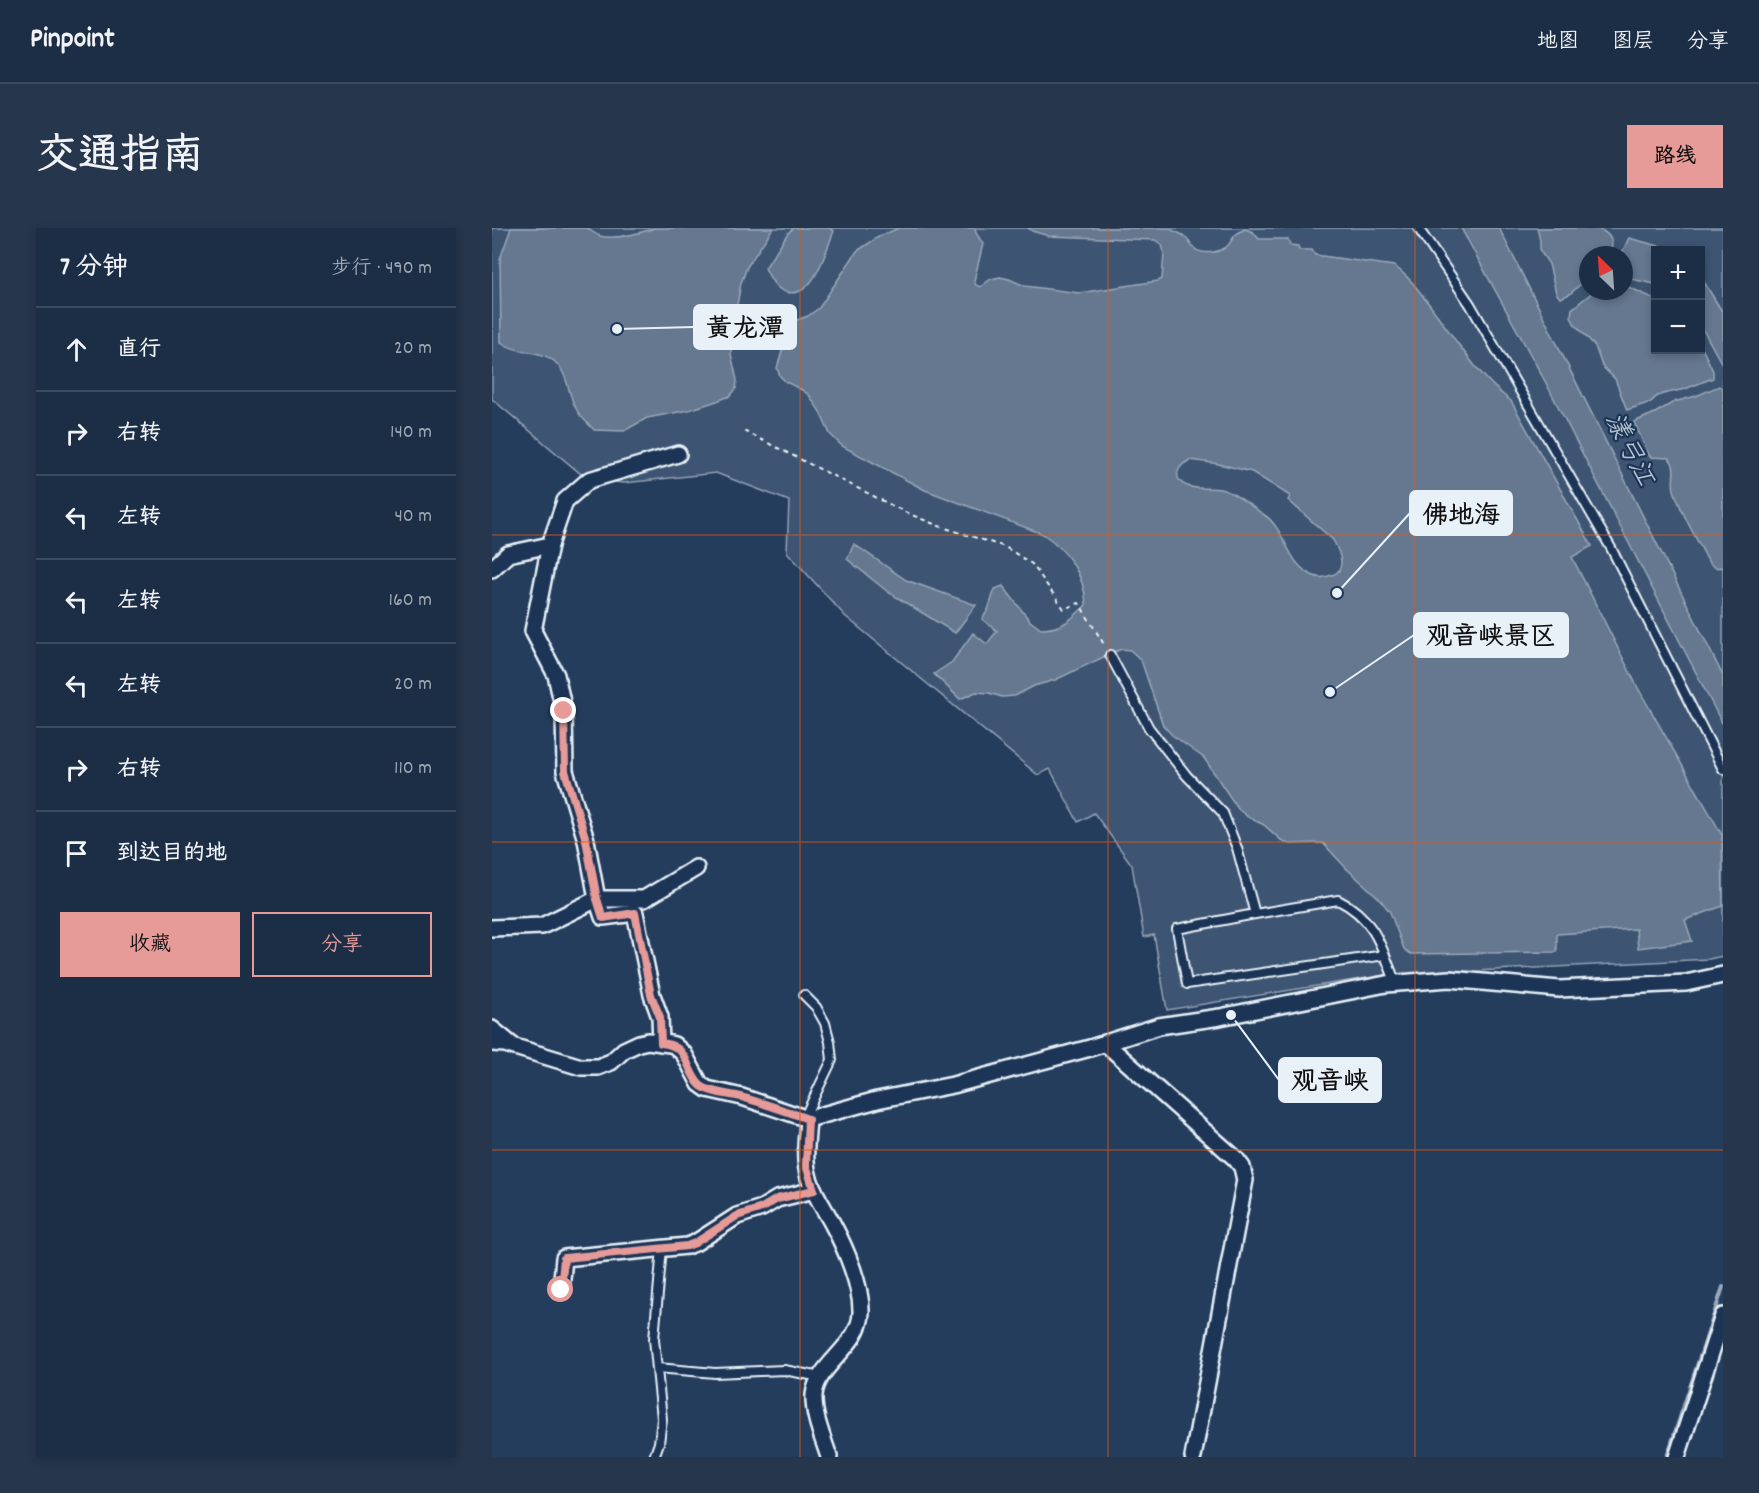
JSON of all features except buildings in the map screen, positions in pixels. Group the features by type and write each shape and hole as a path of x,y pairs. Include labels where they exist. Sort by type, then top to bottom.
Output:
{"street":[{"path":"661,1043 660,1017 651,995 635,913 603,918 597,899 586,840 565,771 564,711 556,675 533,632 550,545 566,501 589,480 678,454"},
{"path":"492,569 508,555 550,545"},
{"path":"492,928 542,926 597,899 644,898 696,868"},
{"path":"492,1043 590,1068 611,1062 624,1050 639,1042 674,1045 684,1054 700,1084 707,1089 742,1097 808,1119 877,1100 953,1085 1159,1026 1396,984 1449,979 1559,989 1686,983 1723,975"},
{"path":"492,1029 514,1047"},
{"path":"1104,1043 1236,1159 1244,1172 1245,1180 1193,1457"},
{"path":"808,1119 806,1165 814,1190 833,1224 855,1279 861,1314 857,1331 816,1385 814,1402 816,1416 829,1457"},
{"path":"561,1290 564,1258 687,1246 737,1216 762,1208 777,1199 814,1190"},
{"path":"1677,1457 1723,1316"}],"lane":[{"path":"1418,228 1470,304 1611,548 1723,769"},
{"path":"1110,655 1149,728 1188,776 1223,813 1238,848 1255,914"},
{"path":"1385,955 1187,984 1176,929 1338,900 1366,920 1379,940 1385,955 1396,984"},
{"path":"804,995 816,1007 825,1023 832,1060 808,1110 808,1119"},
{"path":"654,1457 662,1419 654,1339 662,1248"},
{"path":"657,1368 714,1373 784,1370 820,1377"}],"path":[{"path":"744,431 907,513 1005,547 1032,564 1064,609 1079,603 1110,655"}],"shaded area":[{"path":"492,228 1723,228 1723,956 1709,959 1379,976 1167,1010 1154,935 1144,937 1132,865 1094,813 1078,822 1050,769 1038,775 845,616 787,552 789,501 716,473 624,483 581,474 492,399"},
{"path":"511,228 587,228 600,236 620,237 655,228 773,228 747,267 741,283 731,337 731,354 737,380 736,389 730,396 714,402 689,410 647,418 624,431 594,430 574,406 566,379 554,361 501,342 500,259"},
{"path":"794,228 829,228 834,231 818,272 811,281 804,289 786,292 776,286 765,268 788,233"},
{"path":"899,228 975,228 983,244 974,281 976,285 980,287 991,279 1000,277 1025,286 1079,293 1162,279 1164,253 1162,245 1155,240 1049,236 1028,228 1169,228 1183,236 1201,252 1218,251 1225,248 1236,234 1245,229 1253,232 1259,239 1288,239 1290,245 1298,246 1299,250 1312,250 1315,255 1394,266 1409,279 1477,368 1511,401 1592,546 1572,557 1638,688 1722,835 1723,906 1685,920 1692,941 1638,948 1636,929 1557,934 1557,952 1411,954 1404,949 1390,912 1379,898 1323,843 1289,844 1238,809 1204,758 1172,735 1163,725 1142,663 1130,650 1122,649 1114,652 1015,696 1002,697 976,692 960,699 934,674 952,662 973,633 987,644 997,631 982,619 988,610 995,589 1003,586 1030,621 1041,629 1061,625 1071,619 1086,605 1085,594 1073,564 1052,540 1043,534 925,490 842,446 830,434 809,395 780,376 777,368 791,322 808,316 819,308 857,251 880,236","holes":["1190,460 1252,472 1290,496 1288,500 1333,540 1341,560 1337,573 1321,578 1305,571 1292,556 1271,521 1237,496 1220,489 1188,486 1178,478 1179,469"]},
{"path":"1461,228 1499,228 1723,676 1723,725 1546,383"},
{"path":"1537,228 1594,228 1607,234 1612,246 1579,246 1579,286 1570,294 1560,298 1556,293 1549,264 1540,251"},
{"path":"1629,238 1659,246 1651,246 1651,283 1633,279 1633,246 1625,246"},
{"path":"1705,284 1723,313 1723,366 1705,333"},
{"path":"1633,289 1651,297 1651,354 1705,354 1713,371 1713,378 1685,389 1663,394 1651,402 1627,410 1615,379 1602,366 1595,346 1574,323 1571,316 1572,309 1583,300 1633,300"},
{"path":"1719,386 1723,389 1723,567 1712,566 1709,563 1681,509 1674,490 1672,462 1669,458 1650,457 1634,422 1674,402"},
{"path":"854,544 906,580 976,605 955,633 888,592 847,559"}],"waterway":[{"path":"1667,1457 1723,1287"}],"place":[{"name":"黄龙潭","path":"617,329"},
{"name":"佛地海","path":"1337,593"},
{"name":"观音峡景区","path":"1330,692"},
{"name":"观音峡","path":"1231,1015"}],"route":[{"path":"561,1290 564,1258 687,1246 737,1216 762,1208 777,1199 814,1190 806,1165 808,1119 742,1097 707,1089 695,1077 684,1054 674,1045 661,1043 660,1017 651,995 635,913 603,918 597,899 586,840 565,771 564,711"}],"water label":[{"name":"漾弓江","path":"1628,450"}]}
